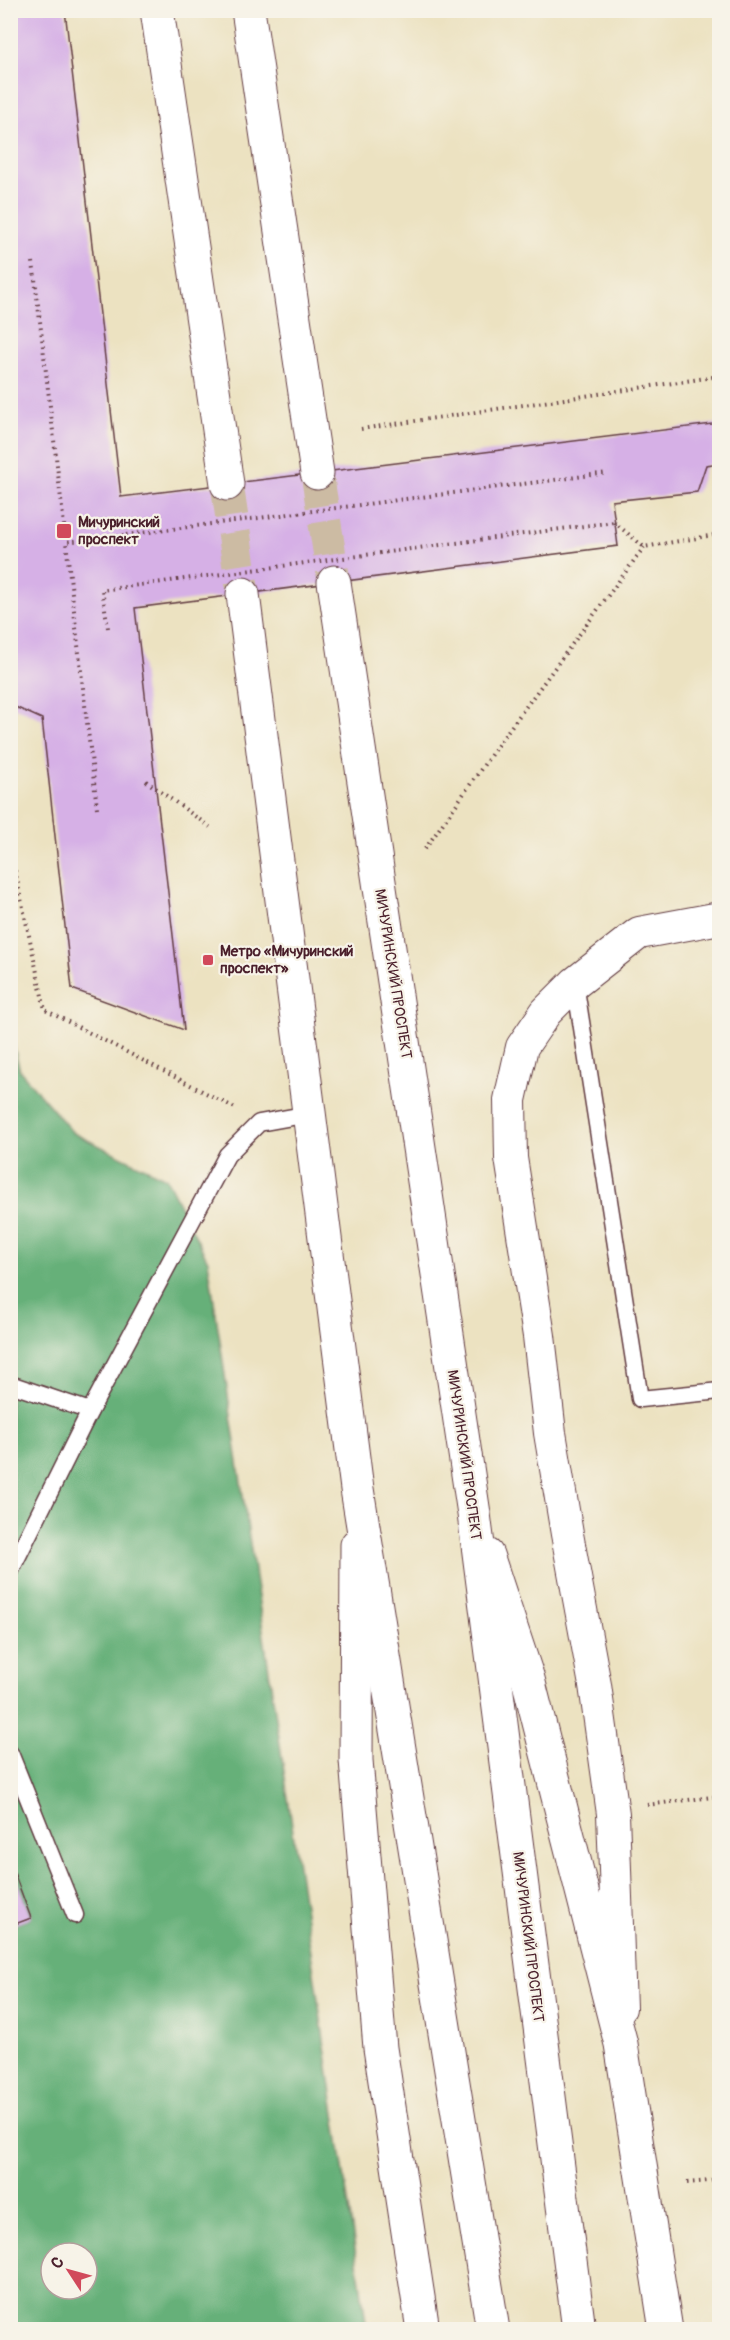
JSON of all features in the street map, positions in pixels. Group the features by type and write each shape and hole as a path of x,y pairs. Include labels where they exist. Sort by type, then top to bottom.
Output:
{"main road":[{"path":"157,10 227,484"},
{"path":"248,10 317,473"},
{"name":"МИЧУРИНСКИЙ ПРОСПЕКТ","path":"334,582 474,1514 579,2330"},
{"path":"243,594 357,1489 493,2330"},
{"path":"357,1489 356,1760 380,2048 423,2330"},
{"path":"474,1514 528,1679 621,2043 666,2330"}],"street":[{"path":"621,2043 612,1814 595,1685 550,1433 539,1336 511,1158 510,1100 522,1047 546,1012 575,983 639,933 720,918"}],"lane":[{"path":"575,983 640,1399 720,1391"},
{"path":"10,1572 90,1411 228,1155 259,1123 309,1114"},
{"path":"10,1384 90,1411"},
{"path":"10,1752 75,1915"}],"path":[{"path":"33,262 97,808"},
{"path":"361,429 720,376"},
{"path":"66,542 608,473"},
{"path":"108,628 102,590 614,522 644,547"},
{"path":"425,849 502,738 644,547 720,534"},
{"path":"146,781 210,827"},
{"path":"10,847 45,1010 229,1104 259,1123"},
{"path":"637,1807 720,1796"},
{"path":"687,2183 720,2180"}],"green space":[{"path":"10,1031 20,1071 73,1133 166,1178 208,1261 367,2329 11,2329 10,1926 31,1918 10,1861"}],"building":[{"path":"10,10 65,10 121,497 720,423 720,463 706,465 697,492 612,501 618,546 135,608 184,1030 72,989 42,719 13,706 10,681"},
{"path":"10,1862 31,1918 10,1926"}],"tunnel":[{"path":"317,473 334,582"},
{"path":"227,484 243,594"}],"place":[{"name":"Мичуринский проспект","path":"64,531"},
{"name":"Метро «Мичуринский проспект»","path":"208,960"}]}
